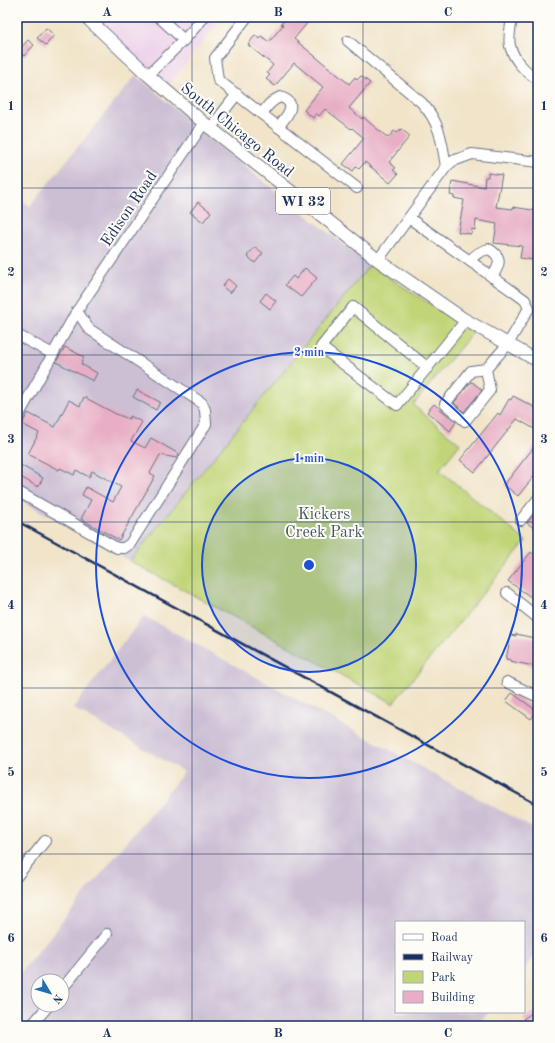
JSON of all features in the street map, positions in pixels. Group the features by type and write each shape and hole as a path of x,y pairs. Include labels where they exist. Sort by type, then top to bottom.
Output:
{"main road":[{"name":"South Chicago Road","path":"86,17 148,75 207,126 378,260 466,320 538,361"}],"street":[{"path":"159,17 184,40"},
{"path":"148,75 184,40 204,17"},
{"path":"247,17 215,58 218,80 357,188"},
{"path":"512,17 510,45 517,61 530,75 538,79"},
{"path":"348,42 431,112 438,125 446,167"},
{"name":"Edison Road","path":"17,418 77,311 207,126 236,94"},
{"path":"262,114 275,99 280,97 285,98 289,102 290,112 278,127"},
{"path":"378,260 446,167 453,161 472,154 538,162"},
{"path":"409,218 525,300 529,308 508,344 486,369 471,371 444,404 465,420 490,390 486,369"},
{"path":"470,261 481,250 489,249 495,252 499,260 499,267 492,277"},
{"path":"428,368 353,307 321,347 397,405 428,368 466,320"},
{"path":"17,491 117,548 124,548 130,544 206,424 205,410 202,403 89,329 77,311"},
{"path":"17,335 53,354"},
{"path":"521,520 538,499"},
{"path":"507,593 538,618"},
{"path":"507,682 534,695 538,694"},
{"path":"17,876 45,841"},
{"path":"70,979 107,934"},
{"path":"31,1026 42,1013"}],"shaded area":[{"path":"94,17 222,17 169,85 134,55"},
{"path":"136,75 227,153 370,265 130,561 17,498 17,196 30,206"},
{"path":"144,616 538,831 538,951 525,968 525,921 395,921 395,1013 488,1013 477,1026 17,1026 17,977 184,772 73,708"}],"green space":[{"name":"Kickers Creek Park","path":"370,265 473,332 413,405 460,444 439,470 526,541 393,703 130,561"}],"building":[{"path":"287,17 312,17 294,39 349,84 355,77 357,80 361,76 370,83 349,108 362,119 363,117 388,138 394,131 397,133 401,129 410,136 389,162 396,168 393,170 398,174 390,183 365,162 359,169 356,167 353,171 343,164 364,138 325,109 319,116 316,113 313,118 304,110 323,87 294,63 275,86 266,79 270,75 267,73 273,65 248,45 255,35 259,39 261,36 269,42 283,25 281,24"},
{"path":"46,28 54,35 46,45 37,38"},
{"path":"28,40 34,45 24,56 18,51"},
{"path":"488,173 502,175 496,207 513,209 513,207 538,211 538,244 536,255 533,255 533,260 520,258 522,246 494,243 497,224 476,220 475,230 472,229 471,234 458,232 464,200 454,198 454,196 450,195 452,181 484,187 485,177 488,177"},
{"path":"198,202 211,212 203,222 190,212"},
{"path":"255,247 263,253 255,263 247,256"},
{"path":"305,268 317,278 301,297 285,285 293,276 296,279"},
{"path":"228,279 236,286 230,293 222,286"},
{"path":"266,293 276,301 270,309 260,301"},
{"path":"65,347 84,357 81,364 97,373 93,381 56,362"},
{"path":"472,382 482,390 464,412 454,403"},
{"path":"137,390 160,402 156,410 133,397"},
{"path":"513,396 538,409 538,431 517,419 475,472 460,460 498,413 500,415 509,399 511,400"},
{"path":"84,397 116,414 129,419 130,416 142,422 131,441 145,448 151,438 179,454 177,458 160,455 150,473 155,476 119,540 81,519 91,500 82,495 86,487 113,502 121,487 92,471 89,477 76,470 74,475 60,468 59,470 28,454 39,433 22,424 28,413 55,427 69,400 80,406"},
{"path":"434,404 456,422 450,431 427,412"},
{"path":"538,442 538,478 535,475 518,496 504,485"},
{"path":"17,463 43,478 38,487 17,475"},
{"path":"538,510 538,531 527,523"},
{"path":"531,552 538,558 538,602 508,581"},
{"path":"516,634 538,640 538,667 506,659 511,635 516,636"},
{"path":"512,693 537,711 531,719 506,701"},
{"path":"538,1009 538,1023 534,1026 528,1026 523,1019"}],"railway":[{"path":"17,521 538,805"}]}
